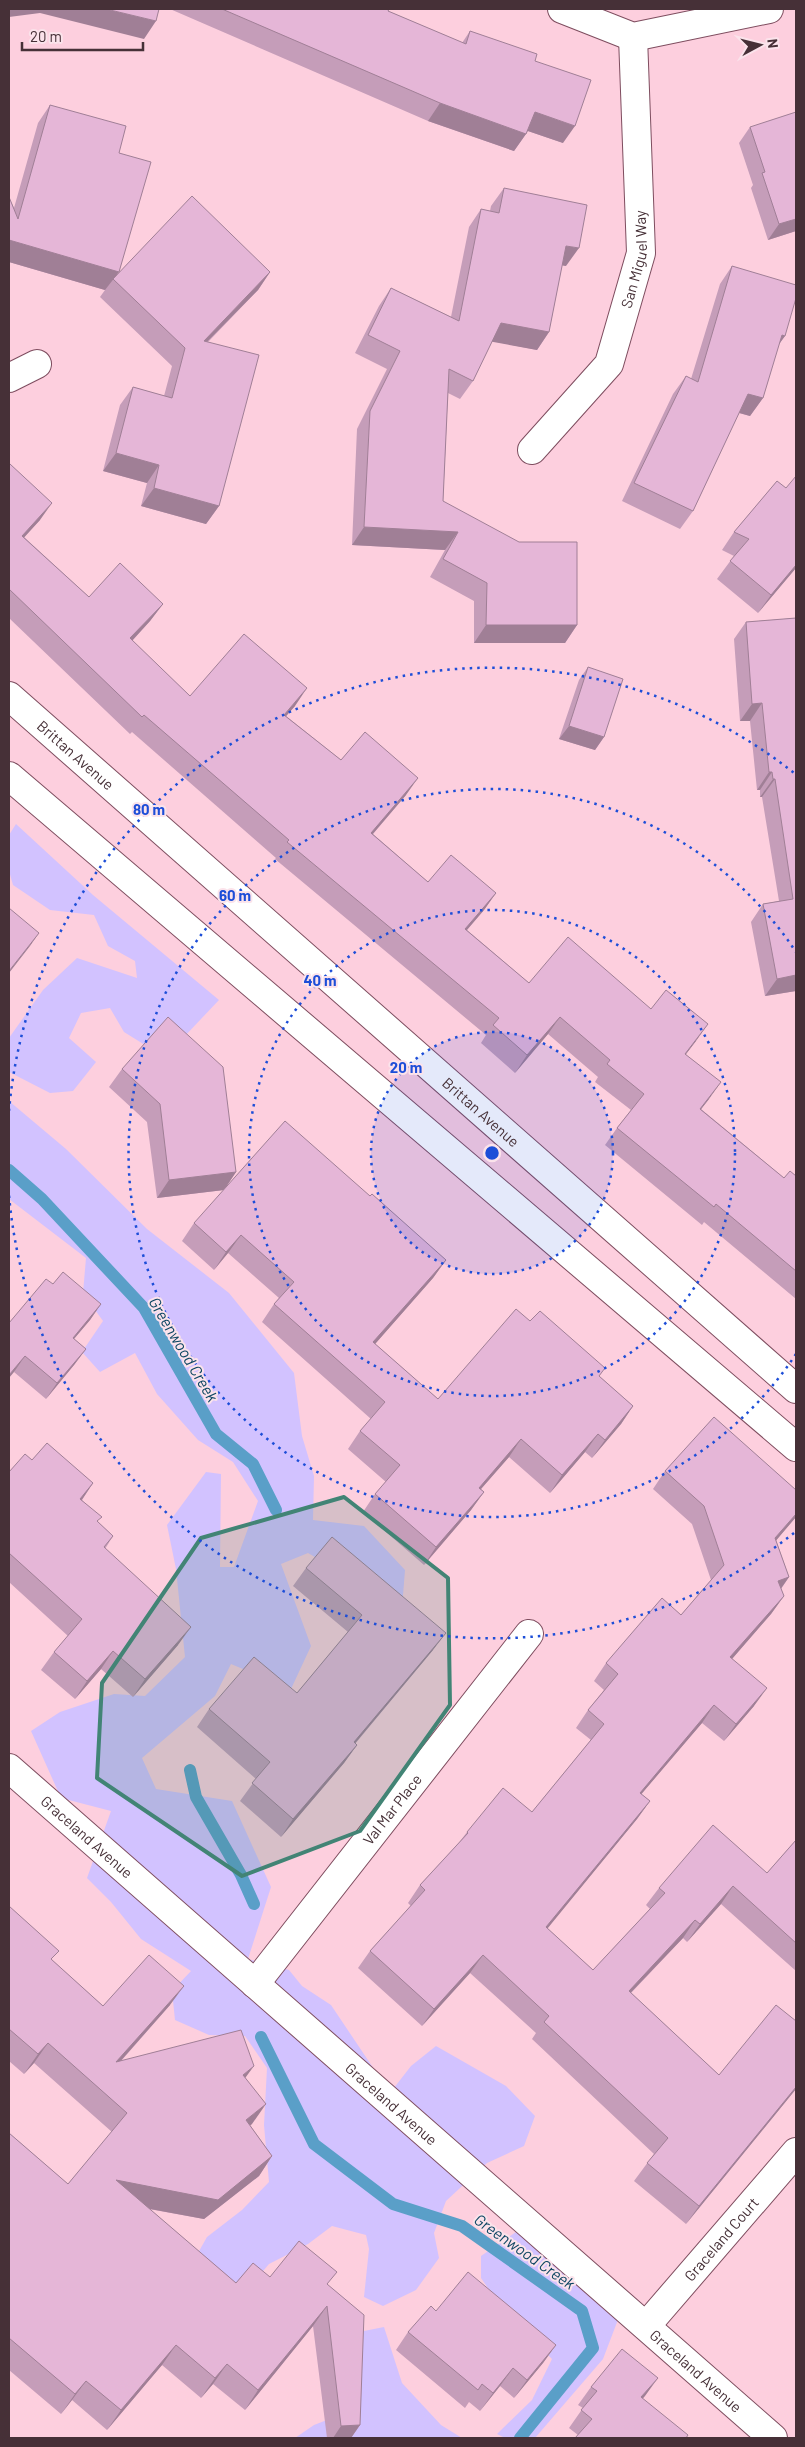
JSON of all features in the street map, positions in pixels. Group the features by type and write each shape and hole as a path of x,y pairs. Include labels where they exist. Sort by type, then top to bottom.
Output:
{"street":[{"path":"562,9 633,36 769,9"},
{"name":"San Miguel Way","path":"532,450 609,364 642,253 633,36"},
{"path":"9,378 38,364"},
{"name":"Brittan Avenue","path":"9,696 796,1389"},
{"path":"9,776 796,1447"},
{"name":"Val Mar Place","path":"255,1984 529,1634"},
{"name":"Graceland Avenue","path":"9,1768 774,2438"},
{"name":"Graceland Court","path":"646,2326 796,2152"}],"highlighted area":[{"path":"344,1497 448,1578 450,1705 360,1831 242,1876 97,1778 102,1683 201,1538"}],"shaded area":[{"path":"16,824 93,895 219,1000 183,1038 153,1050 124,1032 110,1008 81,1013 69,1038 96,1062 73,1091 50,1093 9,1072 9,1038 43,990 77,958 137,978 135,961 108,946 94,915 50,910 13,885 9,871 9,835"},
{"path":"9,1101 66,1149 147,1229 229,1293 294,1373 302,1436 314,1476 313,1520 364,1526 405,1570 402,1608 308,1553 281,1564 311,1646 291,1689 231,1664 215,1696 142,1758 156,1789 232,1801 271,1887 248,1959 289,1970 302,1986 331,2005 390,2093 411,2066 436,2046 506,2086 535,2116 524,2146 487,2163 446,2201 434,2233 439,2258 416,2290 383,2306 364,2297 369,2249 366,2235 332,2226 308,2244 269,2264 229,2311 194,2260 207,2237 242,2210 269,2182 264,2125 267,2068 245,2036 209,2035 175,2020 172,1991 191,1971 141,1939 111,1902 87,1878 111,1811 61,1798 31,1731 60,1712 114,1694 145,1696 185,1657 176,1569 167,1525 206,1472 221,1474 220,1567 234,1567 258,1501 233,1462 198,1440 157,1394 135,1353 100,1372 82,1352 103,1321 83,1293 86,1258 9,1199"},
{"path":"516,2232 570,2267 619,2317 603,2359 535,2438 505,2438 497,2434 532,2400 552,2359 503,2310 481,2278 481,2256"},
{"path":"384,2327 402,2383 441,2425 462,2438 295,2438 314,2425 358,2408 359,2332"}],"building":[{"path":"106,9 159,9 156,21"},
{"path":"222,9 389,9 388,11 466,44 470,31 537,54 535,61 591,80 575,126 535,112 526,134 440,103"},
{"path":"50,105 126,126 119,153 151,162 119,272 9,240 9,197 18,219"},
{"path":"796,112 796,219 779,224 762,173 765,172 750,127"},
{"path":"504,188 587,205 579,248 566,246 549,332 501,323 473,381 449,369 443,501 519,542 577,542 577,625 486,625 487,583 443,559 458,532 364,527 370,411 400,351 368,335 391,288 459,321 481,209 499,213"},
{"path":"192,196 270,272 204,341 259,355 219,506 154,488 159,465 116,453 133,387 172,398 185,348 113,279"},
{"path":"732,266 796,285 796,298 785,336 782,335 763,398 748,394 693,511 634,483 686,376 698,382"},
{"path":"10,464 52,503 22,536 89,597 120,563 163,604 130,638 190,696 244,634 307,688 284,715 341,760 365,732 418,778 371,833 428,882 451,855 496,893 465,929 529,983 568,937 651,1009 666,990 708,1024 685,1054 721,1082 700,1109 784,1178 790,1171 796,1176 796,1271 716,1204 714,1207 617,1128 644,1094 607,1064 610,1060 560,1017 527,1055 493,1025 499,1018 287,842 289,840 144,715 142,717 9,589"},
{"path":"796,476 796,565 771,595 730,561 749,539 734,532 777,481 786,488"},
{"path":"796,618 796,975 777,979 763,904 793,899 775,779 773,779 772,772 769,772 762,703 752,704 746,622"},
{"path":"588,667 623,679 604,737 569,726"},
{"path":"9,908 39,933 9,971"},
{"path":"168,1017 223,1067 236,1172 169,1180 160,1104 122,1069"},
{"path":"285,1121 370,1196 372,1194 446,1260 373,1342 438,1399 516,1309 530,1321 540,1311 605,1368 599,1376 633,1406 605,1440 598,1434 562,1475 521,1439 479,1488 484,1492 436,1547 375,1494 400,1465 360,1431 385,1402 274,1304 294,1282 241,1235 226,1252 194,1223"},
{"path":"63,1272 101,1304 73,1338 86,1349 57,1383 25,1356 9,1375 9,1323 46,1279 53,1284"},
{"path":"714,1417 796,1490 796,1514 775,1538 789,1577 778,1581 784,1596 730,1657 767,1688 736,1724 714,1705 640,1793 650,1801 546,1927 593,1970 665,1893 659,1888 713,1825 767,1873 796,1840 796,1943 733,1886 700,1924 695,1920 629,1991 719,2075 776,2005 796,2021 796,2087 699,2206 647,2163 668,2138 544,2022 549,2016 483,1955 434,2009 370,1951 425,1890 420,1885 468,1833 503,1788 532,1812 604,1724 588,1710 618,1674 606,1663 662,1598 681,1615 724,1565 704,1506 665,1471"},
{"path":"47,1443 93,1483 80,1499 102,1517 97,1521 113,1536 104,1547 191,1627 145,1679 113,1651 87,1681 54,1652 82,1619 9,1553 9,1472 25,1454 32,1460"},
{"path":"332,1537 446,1633 354,1742 357,1745 293,1819 252,1783 270,1762 209,1709 254,1657 297,1693 362,1615 306,1568"},
{"path":"9,1906 59,1951 51,1959 103,2006 149,1955 184,1986 116,2062 241,2030 254,2066 243,2075 266,2104 246,2120 272,2156 218,2200 116,2180 236,2283 253,2263 270,2277 299,2241 337,2272 327,2284 364,2315 360,2425 341,2426 327,2306 258,2390 227,2364 215,2378 176,2345 121,2410 86,2381 75,2394 9,2338 9,2133 68,2184 127,2113 48,2043 38,2054 9,2029"},
{"path":"468,2272 556,2345 527,2380 513,2368 493,2393 482,2384 478,2390 408,2332 431,2306 436,2311"},
{"path":"622,2349 658,2378 641,2397 688,2435 686,2438 575,2438 592,2419 581,2410 597,2391 591,2387"}],"waterway":[{"name":"Greenwood Creek","path":"9,1170 42,1199 144,1308 216,1434 253,1464 276,1510"},
{"name":"Greenwood Creek","path":"190,1770 196,1797 241,1875 254,1904"},
{"name":"Greenwood Creek","path":"261,2037 314,2144 393,2204 462,2226 582,2311 593,2348 520,2438"}]}
